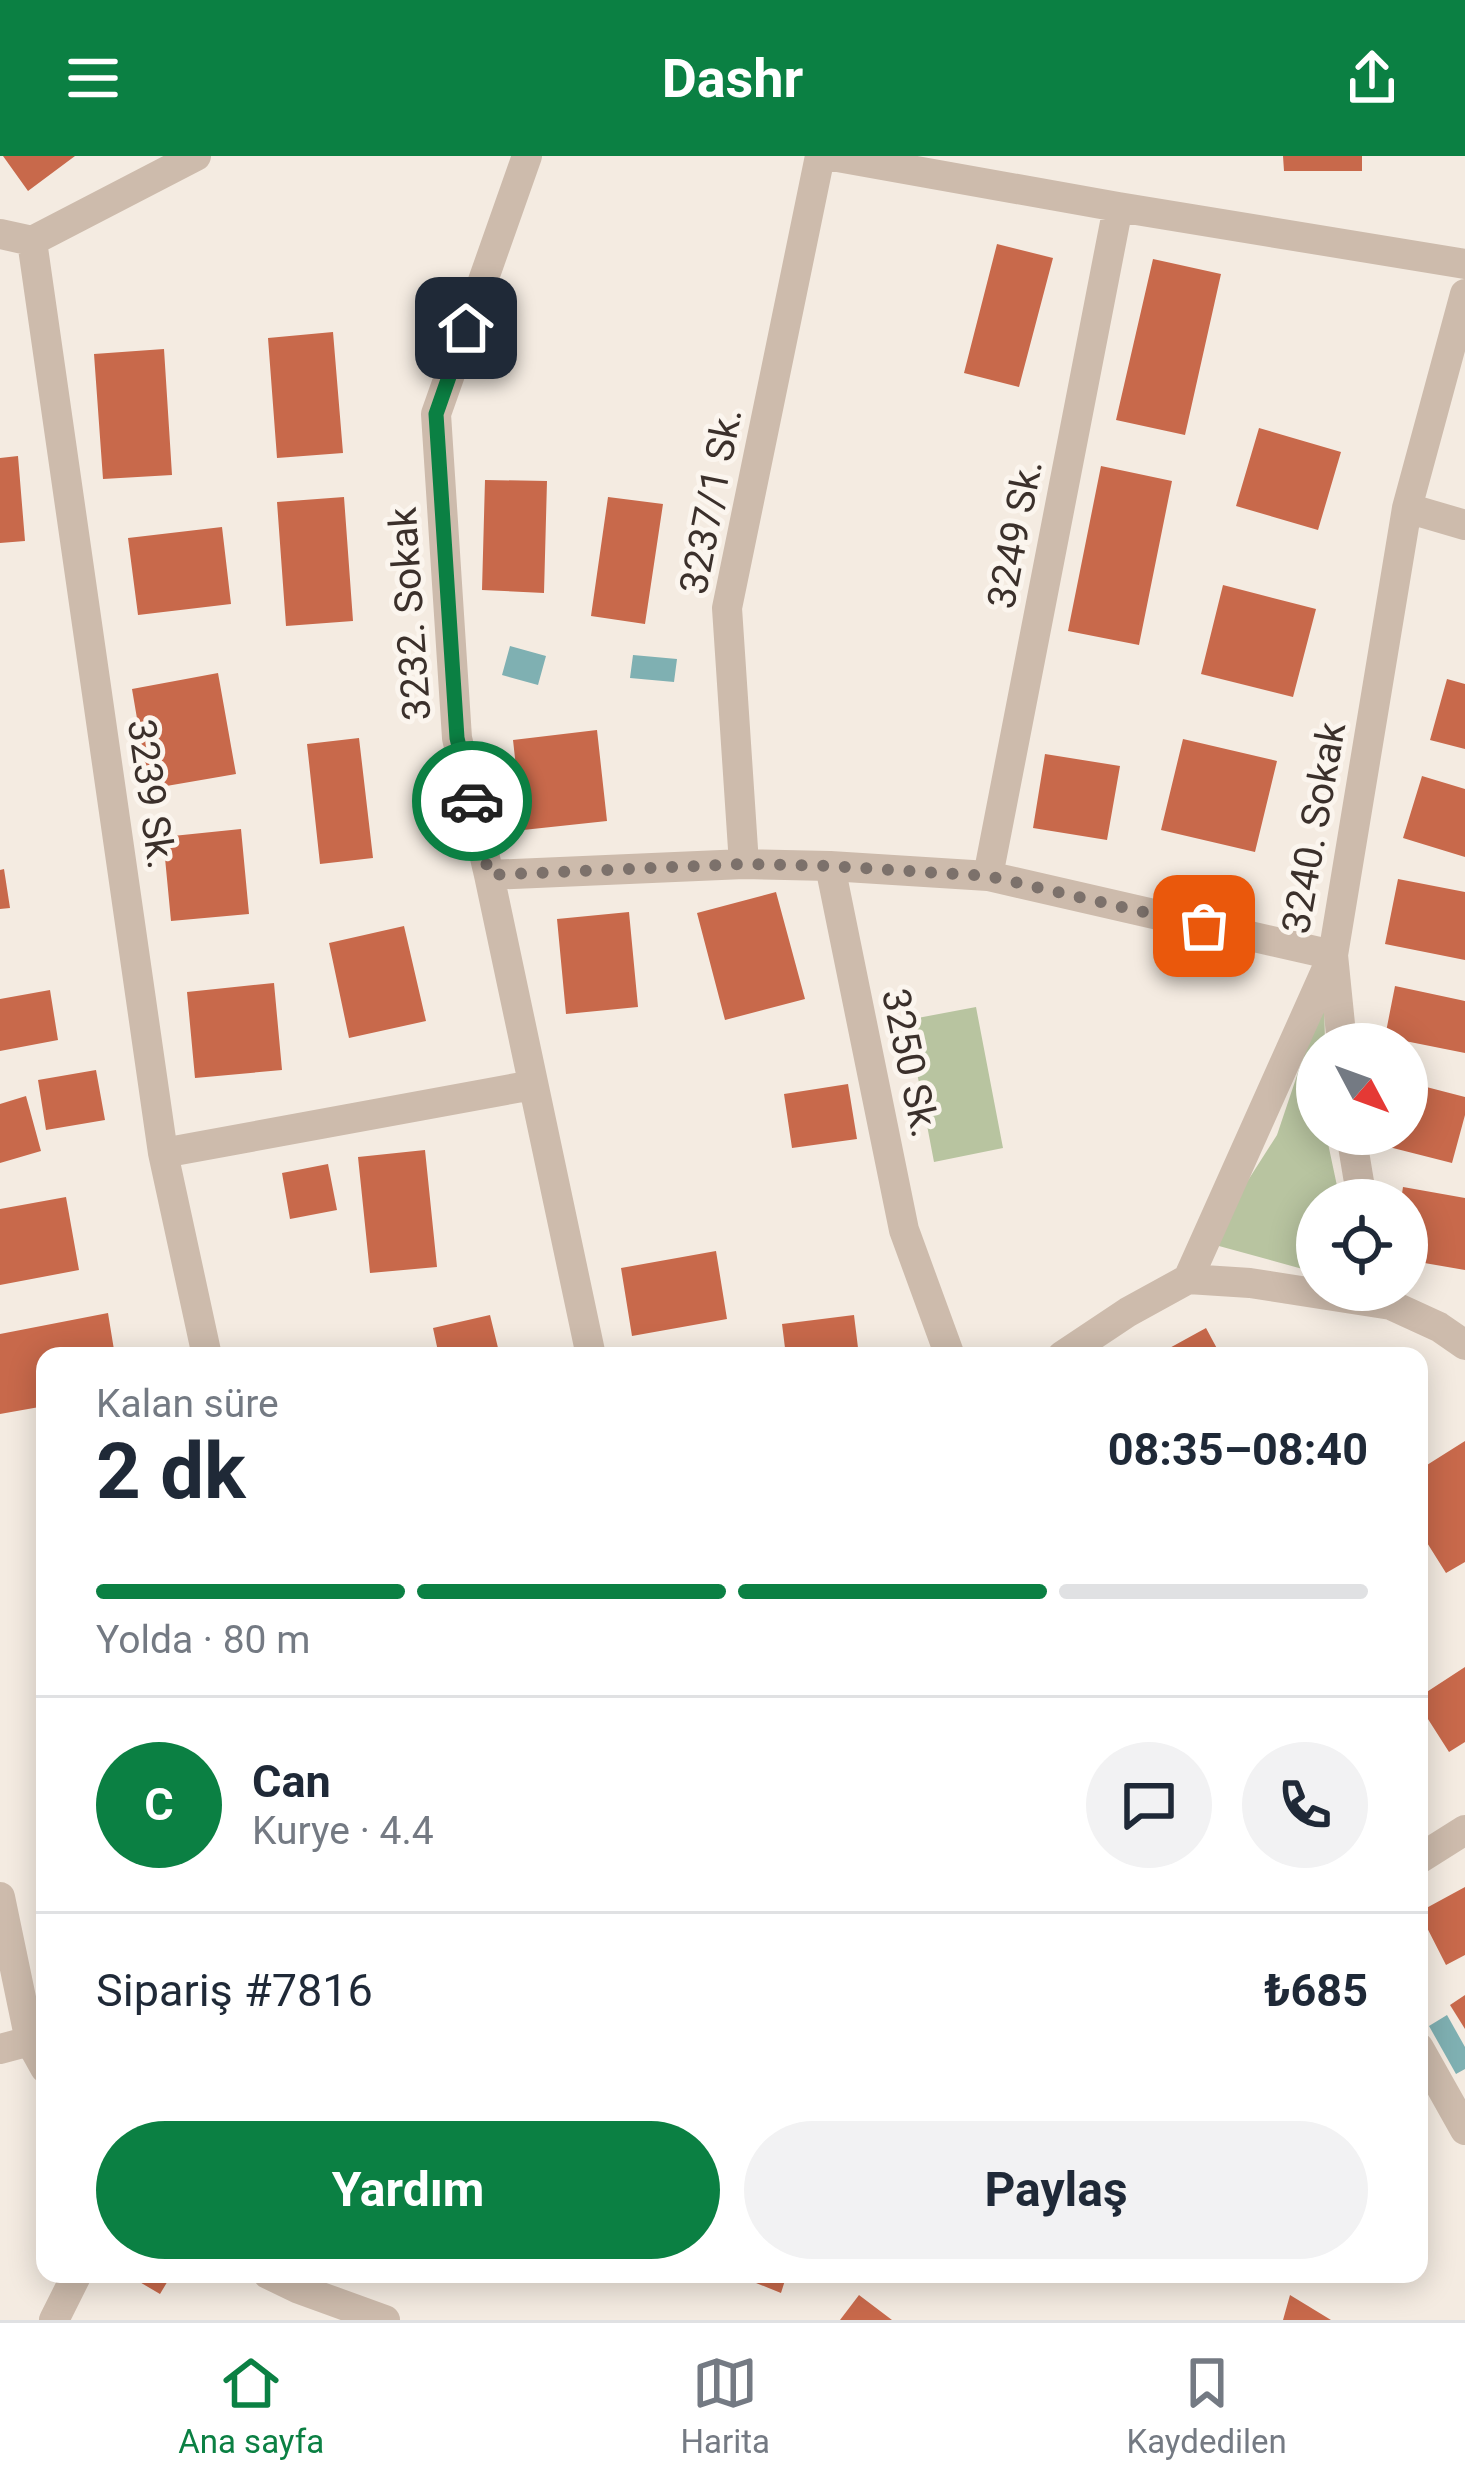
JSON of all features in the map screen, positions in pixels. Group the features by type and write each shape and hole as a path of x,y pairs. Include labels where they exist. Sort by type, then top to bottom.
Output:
{"street":[{"path":"0,234 32,241 196,156"},
{"name":"3232. Sokak","path":"527,156 436,414 457,738 589,1347"},
{"name":"3237/1 Sk.","path":"744,864 728,608 820,156"},
{"path":"832,156 1465,264"},
{"name":"3249 Sk.","path":"988,876 1118,207"},
{"name":"3239 Sk.","path":"32,241 163,1153 205,1347"},
{"name":"3240. Sokak","path":"1189,1279 1333,955 1407,508 1465,294"},
{"path":"1407,508 1465,525"},
{"path":"489,875 744,864 988,876 1333,955 1340,1023"},
{"name":"3250 Sk.","path":"830,866 904,1231 947,1347"},
{"path":"163,1153 533,1085"},
{"path":"1076,1347 1189,1279 1296,1287"},
{"path":"1412,1311 1465,1345"},
{"path":"1428,1853 1465,1830"},
{"path":"0,1898 25,2053"},
{"path":"1428,2064 1465,2130"},
{"path":"54,2320 72,2283"},
{"path":"285,2283 385,2320"}],"green space":[{"path":"1324,995 1325,1023 1315,1023"},
{"path":"976,1007 1003,1148 934,1162 907,1020"},
{"path":"1296,1078 1296,1155 1330,1155 1336,1179 1296,1179 1296,1267 1208,1243 1277,1135"}],"water":[{"path":"510,646 546,656 538,685 502,675"},
{"path":"633,655 677,659 674,682 630,678"},
{"path":"1447,2015 1465,2047 1465,2069 1456,2074 1429,2026"}],"building":[{"path":"3,156 75,156 28,191"},
{"path":"1283,156 1362,156 1362,171 1284,171"},
{"path":"997,244 1053,258 1019,387 964,373"},
{"path":"1153,259 1221,274 1185,435 1116,420"},
{"path":"333,332 343,453 277,458 268,338"},
{"path":"164,349 172,475 103,479 94,354"},
{"path":"1259,428 1341,452 1318,530 1236,506"},
{"path":"18,456 25,541 0,543 0,458"},
{"path":"1101,466 1172,481 1139,645 1068,631"},
{"path":"485,480 547,481 544,593 482,590"},
{"path":"344,497 353,621 286,626 277,502"},
{"path":"608,497 663,504 645,624 591,616"},
{"path":"222,527 231,604 138,615 128,538"},
{"path":"1223,585 1316,609 1293,697 1201,674"},
{"path":"218,673 236,774 149,789 132,689"},
{"path":"1447,679 1465,684 1465,749 1430,740"},
{"path":"597,730 607,821 523,830 513,740"},
{"path":"359,738 373,858 320,864 307,744"},
{"path":"1183,739 1277,761 1255,852 1161,830"},
{"path":"1045,754 1120,766 1107,840 1033,828"},
{"path":"1422,776 1465,789 1465,857 1403,838"},
{"path":"241,829 249,914 171,921 163,837"},
{"path":"4,869 10,908 0,909 0,870"},
{"path":"1398,879 1465,892 1465,960 1385,944"},
{"path":"776,892 805,999 725,1020 697,913"},
{"path":"629,912 638,1007 566,1014 557,919"},
{"path":"404,926 426,1021 349,1038 329,943"},
{"path":"274,983 282,1070 195,1078 187,992"},
{"path":"1395,986 1465,1001 1465,1053 1428,1046 1428,1023 1388,1023"},
{"path":"50,990 58,1040 0,1051 0,999"},
{"path":"96,1070 105,1120 46,1130 38,1080"},
{"path":"848,1084 857,1139 792,1148 784,1094"},
{"path":"1428,1087 1465,1097 1452,1163 1420,1155 1428,1155"},
{"path":"26,1096 41,1151 0,1163 0,1104"},
{"path":"425,1150 437,1267 370,1273 358,1157"},
{"path":"328,1164 337,1210 290,1219 282,1173"},
{"path":"1428,1191 1465,1198 1465,1270 1428,1264"},
{"path":"66,1197 79,1270 0,1285 0,1209"},
{"path":"716,1251 727,1319 632,1336 621,1268"},
{"path":"108,1313 114,1347 36,1347 36,1408 0,1414 0,1334"},
{"path":"490,1315 498,1347 437,1347 433,1328"},
{"path":"854,1315 858,1347 785,1347 782,1324"},
{"path":"1206,1328 1216,1347 1171,1347"},
{"path":"1465,1441 1465,1562 1446,1573 1428,1544 1428,1464"},
{"path":"1465,1667 1465,1742 1449,1752 1428,1719 1428,1691"},
{"path":"1465,1887 1465,1955 1446,1965 1428,1930 1428,1907"},
{"path":"1465,1995 1465,2029 1450,2005"},
{"path":"141,2283 167,2283 160,2294"},
{"path":"756,2283 784,2283 781,2293"},
{"path":"859,2295 892,2320 840,2320"},
{"path":"1290,2295 1331,2320 1283,2320"}],"way so far":[{"path":"472,801 489,875 744,864 988,876 1204,926"}],"route":[{"path":"466,328 436,414 457,738 472,801"}]}
